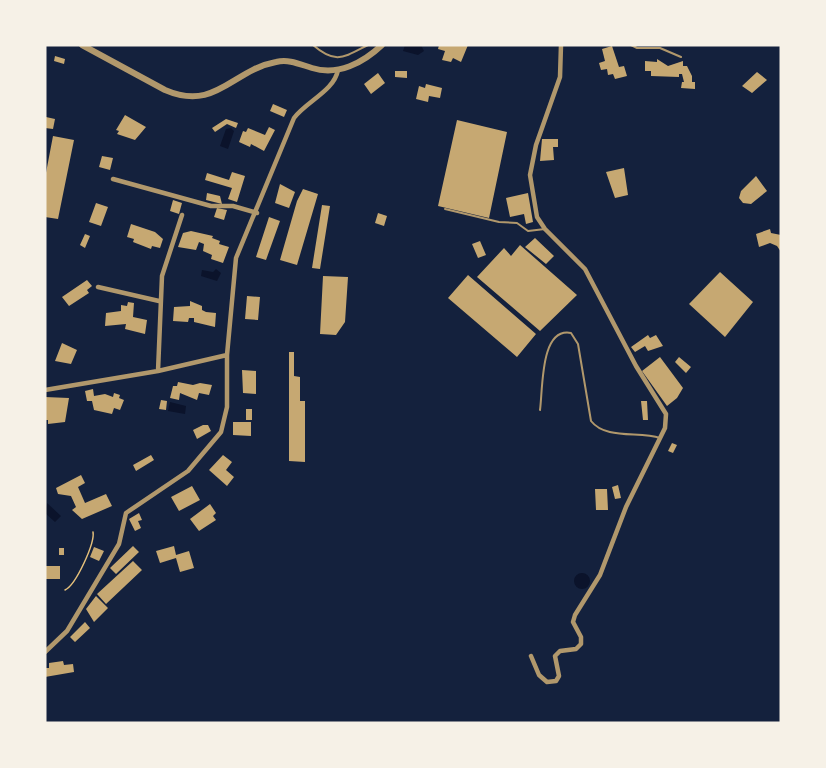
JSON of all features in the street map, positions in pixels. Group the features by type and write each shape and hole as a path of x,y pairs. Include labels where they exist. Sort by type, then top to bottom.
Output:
{"street":[{"path":"82,45 165,90 186,96 217,92 273,62 294,62 322,70 338,70 357,64 382,45"},
{"path":"531,656 539,675 547,682 556,681 560,676 555,656 560,651 576,650 581,644 581,637 573,622 575,615 600,574 626,507 665,428 666,414 636,366 585,269 545,230 537,217 530,175 536,146 560,77 561,45"},
{"path":"45,652 67,631 119,544 126,513 188,471 221,432 227,407 227,355 236,258 257,213 294,118 303,107 327,89 338,70"},
{"path":"113,179 211,206 233,206 257,213"},
{"path":"158,371 159,301 163,270 182,215"},
{"path":"98,287 159,301"},
{"path":"45,390 158,371 227,355"}],"lane":[{"path":"313,45 326,56 333,58 344,57 368,45"},
{"path":"377,45 382,45"},
{"path":"631,45 637,48 660,48 681,57"},
{"path":"445,210 499,222 516,223 528,231 545,230"},
{"path":"540,411 547,350 555,335 562,331 571,333 578,344 591,421 596,428 611,433 649,435 660,438"}],"path":[{"path":"65,590 73,584 93,540 93,532"}],"water":[{"path":"405,45 421,45 424,51 418,55 403,51"},
{"path":"231,128 234,131 228,149 220,146 226,129"},
{"path":"216,269 221,273 217,281 201,276 202,270 213,272"},
{"path":"170,402 186,406 185,414 168,411"},
{"path":"47,503 61,516 55,522 45,513"},
{"path":"582,573 590,581 582,589 574,581"}],"building":[{"path":"439,45 468,45 461,62 453,58 451,62 442,60 445,51 438,49"},
{"path":"612,46 619,67 624,66 627,76 615,79 613,74 608,75 607,69 601,70 599,63 605,61 602,49"},
{"path":"55,56 65,59 64,64 54,61"},
{"path":"657,59 668,66 683,61 683,66 687,66 692,76 692,82 695,82 695,89 681,88 684,82 682,74 679,74 679,77 651,76 651,71 645,71 645,61 657,62"},
{"path":"395,71 407,71 407,78 395,77"},
{"path":"757,72 767,80 752,93 742,86"},
{"path":"378,73 385,83 371,94 364,84"},
{"path":"426,84 442,88 440,98 429,96 428,102 416,99 419,86 425,88"},
{"path":"273,104 287,110 284,117 270,111"},
{"path":"125,115 146,127 135,140 117,134 119,131 116,130"},
{"path":"46,117 55,119 53,129 45,128"},
{"path":"226,119 238,123 236,128 227,124 215,132 212,128"},
{"path":"457,120 507,132 489,218 438,206"},
{"path":"269,127 275,130 264,151 251,144 250,147 239,142 243,131 246,132 248,128 265,135"},
{"path":"53,136 74,140 58,219 45,217 45,178"},
{"path":"542,139 558,139 558,147 553,147 554,160 540,161"},
{"path":"102,156 113,158 110,170 99,167"},
{"path":"624,168 628,195 615,198 606,172"},
{"path":"232,172 245,176 237,202 228,199 232,188 205,180 207,173 229,180"},
{"path":"756,176 767,191 751,204 743,203 739,198 741,191"},
{"path":"280,184 295,192 289,208 275,203"},
{"path":"303,189 318,194 297,265 280,260 297,201"},
{"path":"207,193 220,196 222,204 206,200"},
{"path":"528,193 533,222 526,224 524,214 510,217 506,198"},
{"path":"173,200 182,203 179,214 170,211"},
{"path":"96,203 108,207 101,226 89,222"},
{"path":"322,205 330,206 320,269 312,268"},
{"path":"217,208 227,210 224,220 214,217"},
{"path":"378,213 387,216 384,226 375,223"},
{"path":"269,217 280,221 266,260 256,257"},
{"path":"131,224 155,232 163,239 160,248 152,246 151,249 133,242 134,239 127,237"},
{"path":"770,229 771,233 781,235 781,252 777,246 770,243 759,247 756,234"},
{"path":"191,231 213,236 212,238 220,241 219,244 229,247 223,263 211,259 212,255 203,251 204,244 199,242 196,250 178,247 183,233"},
{"path":"85,234 90,236 85,248 80,245"},
{"path":"535,238 554,256 546,264 525,247"},
{"path":"480,241 486,255 478,258 472,244"},
{"path":"520,245 577,295 540,331 477,277 504,248 511,256"},
{"path":"720,272 753,302 725,337 689,304"},
{"path":"468,275 536,334 517,357 448,298"},
{"path":"323,276 348,277 345,322 336,335 320,334"},
{"path":"87,280 92,286 87,290 89,293 69,306 62,297"},
{"path":"247,296 260,297 258,320 245,319"},
{"path":"190,301 202,306 202,310 206,312 216,313 215,327 194,322 194,318 189,318 188,322 173,321 174,307 190,306"},
{"path":"128,302 134,303 133,317 147,320 145,334 125,329 126,324 105,326 106,313 121,311 121,305 127,306"},
{"path":"648,335 650,338 656,335 663,346 648,351 645,346 635,352 631,347"},
{"path":"62,343 77,350 71,364 55,361"},
{"path":"289,352 294,352 294,376 300,377 300,401 305,401 305,462 289,461"},
{"path":"660,357 683,388 677,398 667,406 642,371"},
{"path":"679,357 691,367 686,373 675,362"},
{"path":"242,370 256,371 256,394 243,393"},
{"path":"178,382 212,385 209,395 199,393 197,400 180,393 179,400 170,398 173,386 177,386"},
{"path":"93,389 94,396 105,394 113,397 114,393 120,395 119,398 124,400 120,410 114,408 112,414 94,410 92,401 87,401 85,391"},
{"path":"45,397 69,398 65,422 48,424 48,420 45,420"},
{"path":"161,400 167,401 166,410 159,409"},
{"path":"641,401 647,401 648,420 643,420"},
{"path":"246,409 252,409 252,420 246,420"},
{"path":"233,422 251,422 251,436 233,435"},
{"path":"208,425 211,431 197,439 193,430"},
{"path":"672,443 677,445 673,453 668,451"},
{"path":"151,455 154,460 136,471 133,465"},
{"path":"223,455 232,462 226,470 234,477 227,486 209,470"},
{"path":"81,475 85,483 78,487 85,503 106,494 112,506 82,519 72,510 76,507 71,496 58,494 56,488"},
{"path":"618,485 621,498 615,499 612,487"},
{"path":"192,486 200,500 179,511 171,497"},
{"path":"595,489 607,489 608,510 596,510"},
{"path":"210,504 216,513 213,516 216,520 199,531 190,519"},
{"path":"139,513 142,520 138,521 141,528 135,531 129,519"},
{"path":"133,546 139,552 116,574 110,568"},
{"path":"174,546 176,555 189,551 194,568 180,572 176,558 160,563 156,551"},
{"path":"94,547 104,551 99,561 90,557"},
{"path":"59,548 64,548 64,555 59,555"},
{"path":"133,561 142,570 106,604 97,594"},
{"path":"45,566 60,566 60,579 45,579"},
{"path":"96,596 108,608 94,622 86,609"},
{"path":"85,622 90,628 75,642 70,637"},
{"path":"63,661 64,665 73,664 74,672 45,677 45,668 49,668 49,663"}]}
